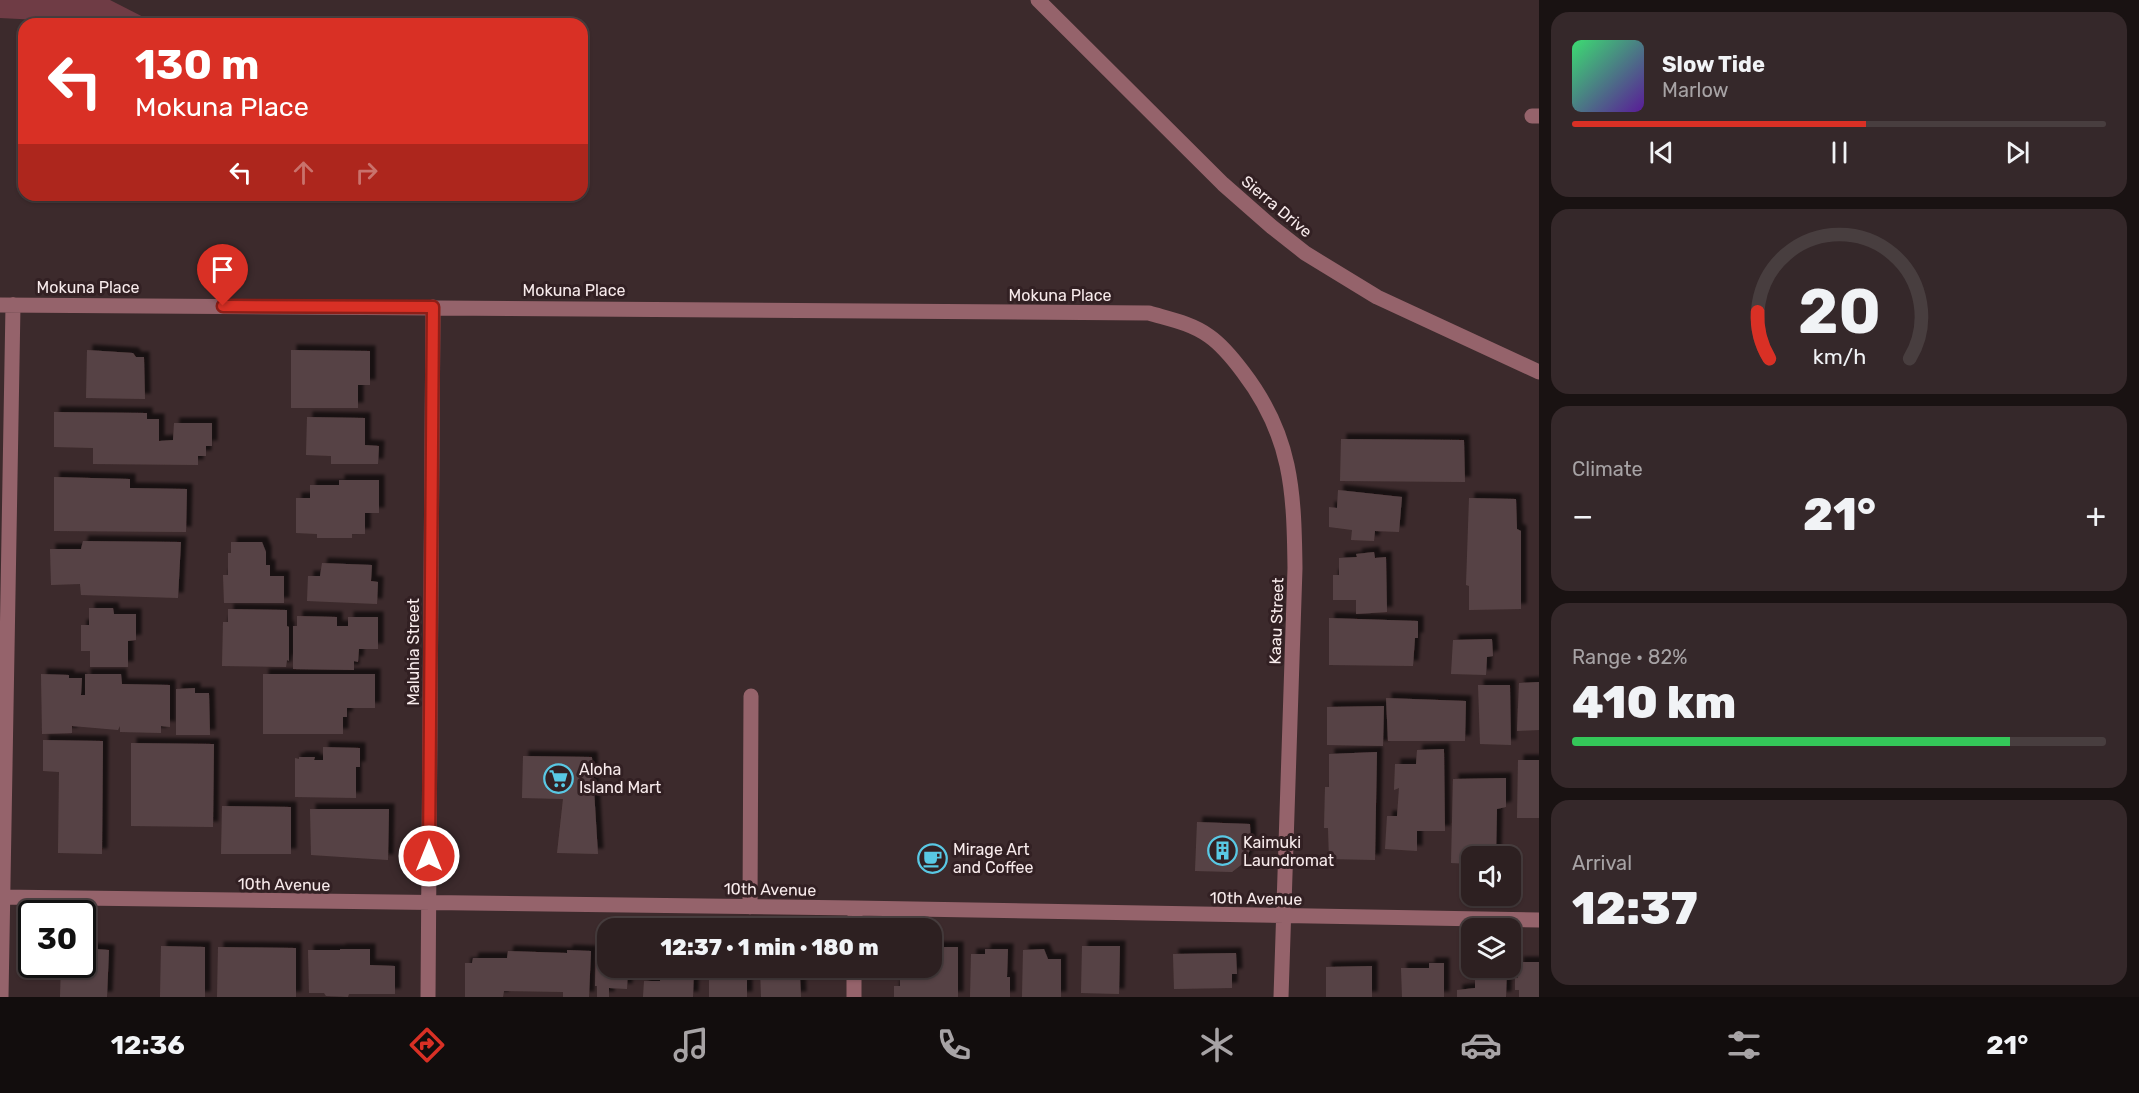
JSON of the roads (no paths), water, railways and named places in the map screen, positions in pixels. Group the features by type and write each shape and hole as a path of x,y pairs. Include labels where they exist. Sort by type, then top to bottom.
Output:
{"street":[{"name":"Sierra Drive","path":"1038,0 1223,184 1305,254 1377,297 1539,372"},
{"name":"Mokuna Place","path":"6,305 1149,313"},
{"path":"1,997 6,305"},
{"name":"Maluhia Street","path":"428,997 433,307"},
{"name":"Kaau Street","path":"1149,313 1182,322 1209,336 1235,362 1259,393 1277,427 1289,470 1294,522 1295,568 1281,997"},
{"path":"750,907 751,696"},
{"name":"10th Avenue","path":"2,897 1539,920"},
{"path":"855,908 855,918"},
{"path":"854,978 854,997"}],"place":[{"name":"Aloha Island Mart","path":"558,778"},
{"name":"Kaimuki Laundromat","path":"1222,851"},
{"name":"Mirage Art and Coffee","path":"932,858"}]}
